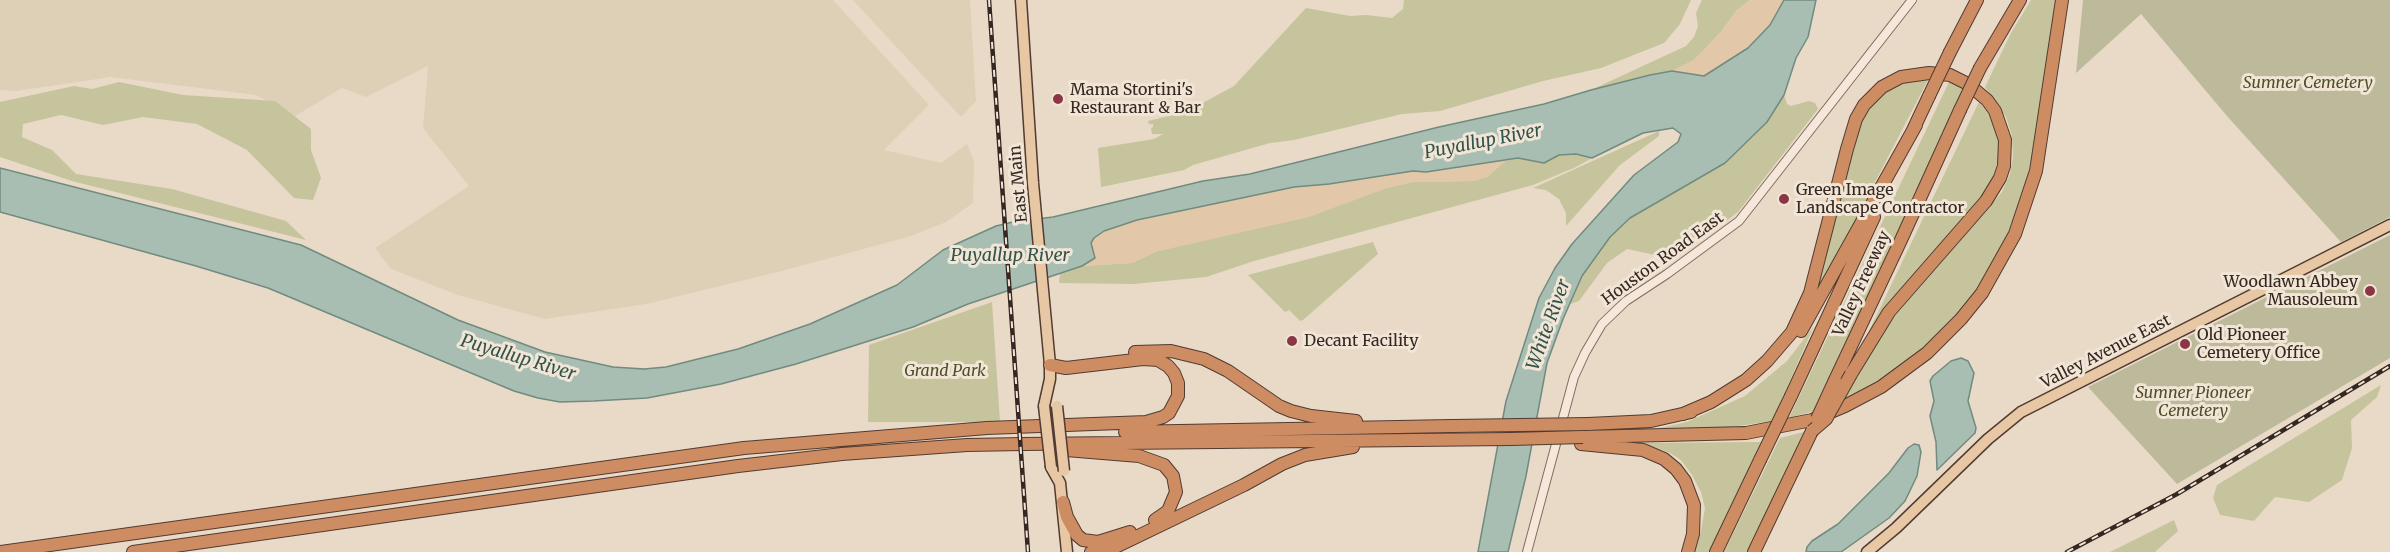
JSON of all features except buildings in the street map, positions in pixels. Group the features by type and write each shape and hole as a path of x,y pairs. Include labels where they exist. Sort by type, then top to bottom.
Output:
{"highway":[{"name":"Valley Freeway","path":"1716,552 1888,189 1929,96 1977,0"},
{"name":"Valley Freeway","path":"1754,552 1980,68 2020,0"},
{"path":"133,552 738,466 853,453 967,445 1023,444 1317,440 1582,440 1746,433 1812,420 1881,387 1927,353 1961,319 1982,293 2015,234 2036,171 2062,0"},
{"path":"1683,414 1711,402 1746,380 1767,361 1792,332 1810,293 1847,149 1856,119 1864,105 1882,87 1901,77 1929,73 1950,75 1968,84 1987,100 1995,111 2005,140 2004,166 2000,178 1986,201 1889,312 1826,418 1812,431"},
{"path":"965,431 1069,433 1588,424 1651,421 1713,407 1750,385 1784,354 1808,319 1916,125"},
{"path":"1050,365 1139,351 1171,351 1204,359 1228,371 1279,406 1291,411 1328,419 1435,426"},
{"path":"0,552 667,458 810,442 987,428 1146,422 1169,413 1178,396 1178,383 1174,373 1158,360 1143,359 1066,368 1050,365"},
{"path":"1582,440 1643,450 1664,459 1676,469 1685,481 1694,505 1693,534 1688,552"},
{"path":"1105,552 1244,485 1282,464 1305,455 1357,446 1418,441"},
{"path":"1023,444 1075,452 1139,456 1164,465 1173,476 1176,486 1173,504 1161,517 1091,552"},
{"path":"1063,502 1067,517 1077,535 1083,540 1098,542 1130,532"}],"main road":[{"name":"East Main","path":"1021,0 1033,183 1050,380"},
{"name":"Valley Avenue East","path":"1867,552 1896,528 1988,439 2021,412 2390,225"},
{"path":"1050,380 1057,405 1064,471 1060,483"},
{"path":"1050,380 1044,406 1051,467 1060,483 1063,502 1067,552"}],"street":[{"name":"Houston Road East","path":"1527,552 1574,377 1602,324 1626,301 1739,221 1912,0"}],"shaded area":[{"path":"0,0 833,0 929,105 884,150 941,163 967,144 974,161 973,203 946,222 908,237 646,304 545,319 458,295 391,269 375,248 469,186 423,128 428,66 366,97 342,88 295,116 256,95 111,77 16,91 0,90"},
{"path":"853,0 970,0 976,101 961,117"}],"green space":[{"path":"1404,0 1691,0 1680,24 1664,43 1601,68 1543,81 1440,111 1402,114 1294,140 1270,143 1193,165 1184,170 1101,187 1098,148 1154,139 1163,134 1152,134 1153,124 1149,124 1148,121 1186,112 1234,86 1306,8 1350,16 1392,18 1403,9"},
{"path":"1702,0 1750,0 1737,10 1720,33 1694,60 1672,71 1591,90 1686,46 1694,37 1698,26 1696,13"},
{"path":"2031,0 2057,0 2034,157 2026,192 2006,242 1979,289 1963,310 1924,348 1879,381 1843,400 1884,329 2002,192 2010,174 2013,157 2012,136 2006,117 1985,87 2011,33"},
{"name":"Sumner Cemetery","path":"2083,0 2390,0 2390,217 2341,242 2227,116 2141,14 2076,73"},
{"path":"1929,78 1814,295 1833,230 1852,149 1866,109 1876,97 1901,81"},
{"path":"119,82 183,95 275,101 311,129 311,150 321,178 313,200 294,198 247,150 197,124 143,117 103,125 61,115 23,124 22,137 52,150 76,174 172,189 286,221 306,240 72,181 0,157 0,102 74,86 92,89"},
{"path":"1949,82 1966,90 1814,411 1789,418"},
{"path":"1784,95 1787,104 1791,106 1809,101 1815,103 1818,109 1738,212 1682,254 1665,257 1627,249 1607,263 1579,301 1570,304 1582,276 1610,237 1630,218 1725,163 1767,122"},
{"path":"1979,102 1992,119 2000,143 1992,183 1982,198 1912,276 1869,331"},
{"path":"1659,131 1659,136 1620,165 1566,226 1566,213 1559,199 1546,190 1533,188"},
{"path":"1576,154 1592,158 1533,185 1254,261 1206,277 1133,284 1059,283 1060,274 1082,266 1132,263 1155,252 1387,188 1412,182 1473,181 1487,177 1505,161 1518,158 1544,163 1559,155"},
{"name":"Sumner Pioneer Cemetery","path":"2390,235 2390,358 2177,484 2088,387"},
{"path":"1373,242 1378,254 1300,321 1289,310 1285,312 1248,275"},
{"name":"Grand Park","path":"992,302 1000,422 868,422 869,345"},
{"path":"1814,326 1772,421 1732,427 1650,430 1687,422 1745,396 1787,361"},
{"path":"2381,385 2377,397 2351,420 2352,448 2342,480 2309,502 2275,497 2254,521 2220,515 2213,498 2217,485"},
{"path":"1804,432 1748,552 1724,552 1780,438"},
{"path":"1761,442 1709,552 1695,552 1705,508 1701,492 1681,460 1644,443"},
{"path":"2174,520 2178,531 2155,552 2110,552"}],"sand":[{"path":"1750,0 1784,0 1770,25 1748,48 1704,76 1672,71 1694,60 1720,33 1737,10"},
{"path":"1491,161 1505,161 1487,177 1473,181 1412,182 1387,188 1309,217 1155,252 1132,263 1082,266 1095,257 1091,243 1094,238 1104,231 1136,220 1294,187 1414,171 1451,169"}],"water":[{"path":"1784,0 1816,0 1808,37 1796,58 1784,95 1767,122 1725,163 1630,218 1610,237 1582,276 1547,363 1526,476 1508,552 1478,552 1506,401 1539,298 1555,268 1572,244 1634,175 1678,142 1681,134 1673,128 1643,133 1592,158 1576,154 1559,155 1544,163 1518,158 1426,172 1413,171 1294,187 1137,220 1104,231 1094,238 1091,243 1095,258 1082,266 968,304 913,327 796,364 721,384 647,398 594,401 560,402 514,391 268,288 0,212 0,168 301,245 458,320 545,352 613,367 644,369 666,367 738,349 810,324 897,285 943,250 996,226 1053,217 1203,181 1250,174 1439,127 1544,104 1650,75 1672,71 1704,76 1748,48 1770,25"},
{"path":"1961,358 1968,361 1974,373 1968,401 1976,428 1975,433 1937,470 1936,442 1930,416 1934,401 1930,381 1951,361"},
{"path":"1914,444 1919,445 1921,452 1917,476 1905,501 1889,518 1841,552 1806,552 1812,541 1838,524 1889,473 1908,448"}],"railway":[{"path":"989,0 1028,552"},
{"path":"2067,552 2177,494 2390,366"}],"place":[{"name":"Mama Stortini's Restaurant & Bar","path":"1058,99"},
{"name":"Green Image Landscape Contractor","path":"1784,199"},
{"name":"Woodlawn Abbey Mausoleum","path":"2370,291"},
{"name":"Decant Facility","path":"1292,341"},
{"name":"Old Pioneer Cemetery Office","path":"2185,344"}],"water label":[{"name":"Puyallup River","path":"1483,142"},
{"name":"Puyallup River","path":"1010,256"},
{"name":"White River","path":"1549,325"},
{"name":"Puyallup River","path":"518,358"}]}
